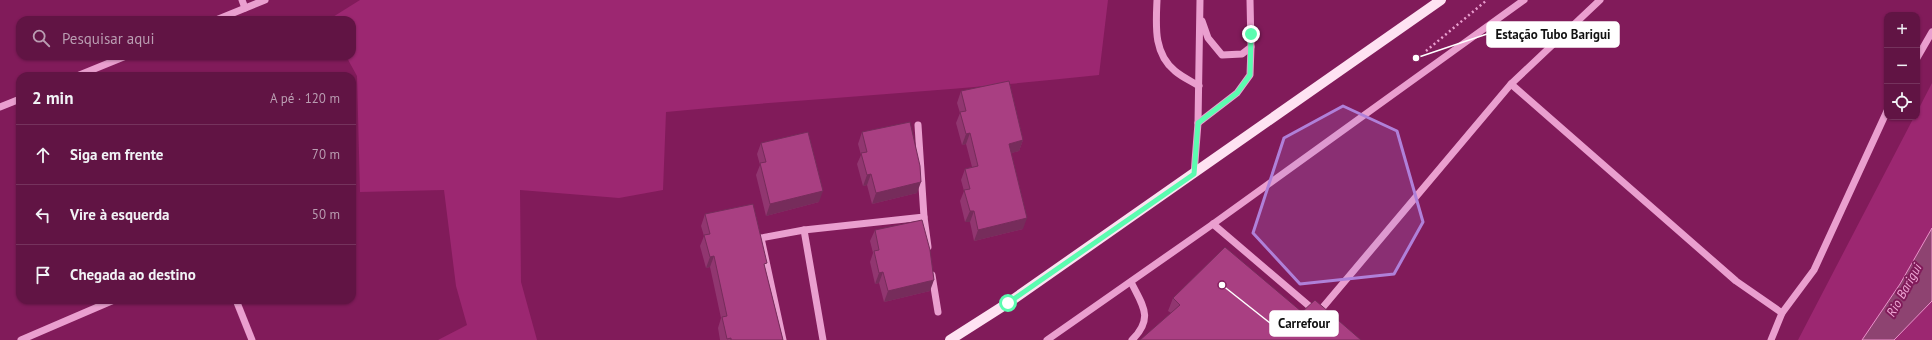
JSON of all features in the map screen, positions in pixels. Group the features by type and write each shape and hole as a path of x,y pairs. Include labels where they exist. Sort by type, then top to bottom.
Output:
{"main road":[{"path":"950,340 1008,303 1441,0"}],"street":[{"path":"242,0 245,8"},
{"path":"226,16 265,0"},
{"path":"1157,0 1156,34 1161,54 1174,71 1199,86"},
{"path":"1194,174 1198,123 1200,0"},
{"path":"1198,123 1237,93 1250,75 1250,0"},
{"path":"1047,340 1213,224 1524,0"},
{"path":"1213,224 1320,315 1511,84 1600,0"},
{"path":"1200,15 1208,38 1222,55 1242,54 1250,46"},
{"path":"1920,53 1932,32"},
{"path":"87,72 116,60"},
{"path":"1511,84 1736,281 1782,313"},
{"path":"0,107 16,101"},
{"path":"1771,340 1782,313 1814,270 1884,118"},
{"path":"918,125 924,217 929,256"},
{"path":"783,340 761,238 804,230 924,217"},
{"path":"804,230 823,340"},
{"path":"930,264 938,312"},
{"path":"1131,282 1145,315 1142,330 1132,340"},
{"path":"22,340 105,304"},
{"path":"238,304 252,340"}],"path":[{"path":"1426,51 1486,0"}],"highlighted area":[{"path":"1343,106 1397,131 1423,222 1394,274 1300,284 1253,233 1284,138"}],"shaded area":[{"path":"360,0 1108,0 1099,75 991,86 666,112 663,190 619,198 520,190 521,282 537,340 438,340 467,325 456,286 444,190 360,192 357,76 348,60 356,60 356,16 334,16"},
{"path":"1932,83 1932,228 1900,284 1862,340 1798,340 1912,120 1920,120 1920,106"},
{"path":"1932,301 1932,340 1894,340"}],"water":[{"name":"Rio Barigui","path":"1932,228 1932,301 1894,340 1862,340 1900,284"}],"building":[{"path":"1009,81 1023,140 1009,144 1027,218 978,230 974,211 970,211 964,190 970,189 965,169 978,166 970,133 966,134 960,112 966,111 961,91"},
{"path":"910,122 920,166 921,182 876,193 871,174 867,175 861,153 867,152 862,132"},
{"path":"808,132 823,191 770,204 760,163 766,162 761,143"},
{"path":"753,204 767,263 764,264 783,340 727,339 722,317 727,316 714,256 710,257 704,235 710,234 705,214"},
{"path":"922,220 930,250 934,280 888,291 883,272 879,273 874,251 879,250 875,230"},
{"path":"1225,247 1302,312 1315,300 1361,340 1140,340 1180,305 1173,298"}],"place":[{"name":"Estação Tubo Barigui","path":"1416,58"},
{"name":"Carrefour","path":"1222,285"}],"route":[{"path":"1008,303 1194,174 1198,123 1237,93 1250,75 1251,34"}]}
